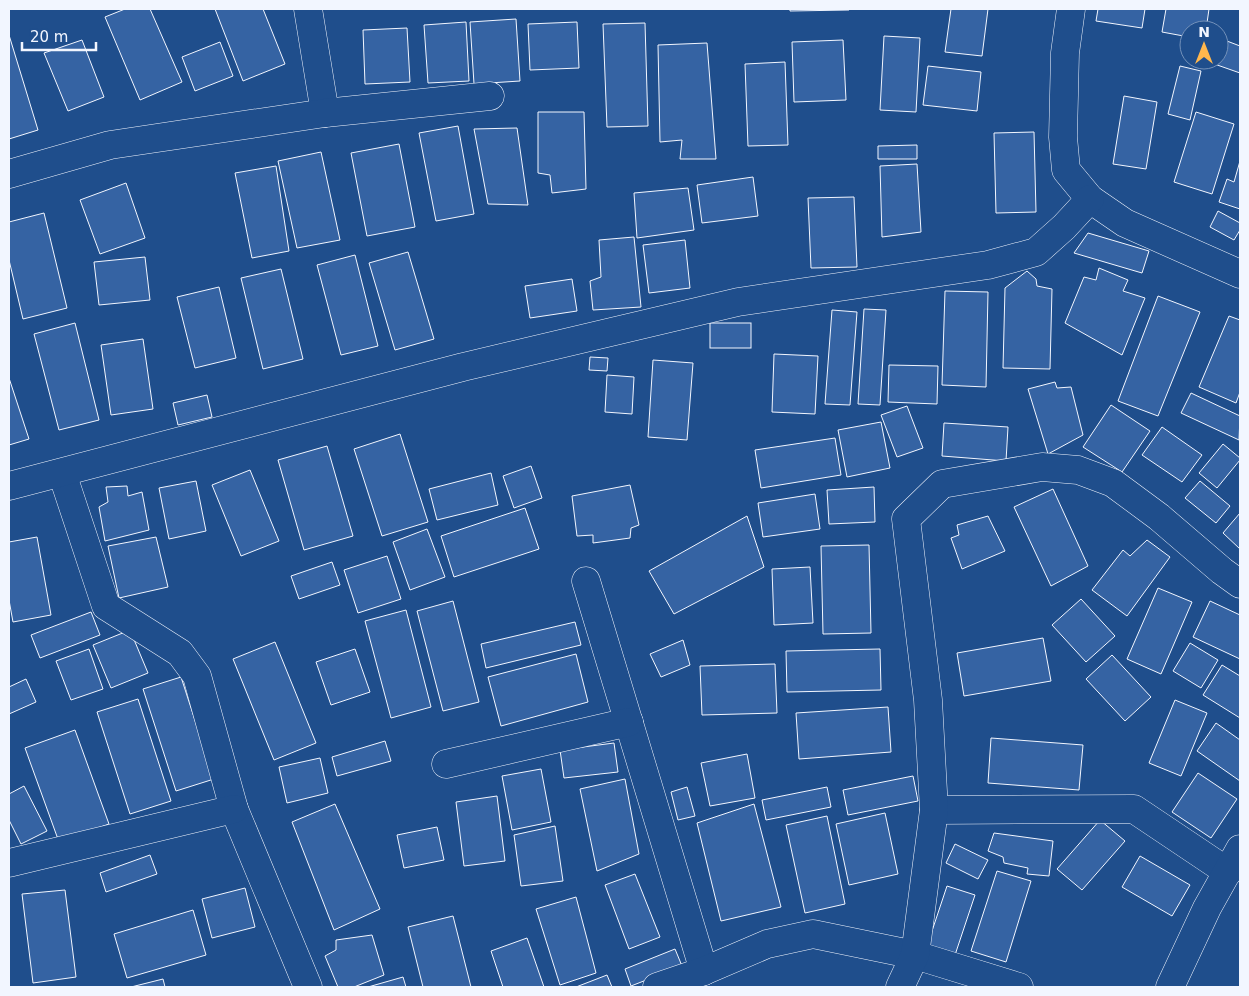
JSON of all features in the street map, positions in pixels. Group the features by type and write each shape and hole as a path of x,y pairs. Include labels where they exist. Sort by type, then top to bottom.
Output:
{"street":[{"path":"308,9 325,113"},
{"path":"1071,9 1065,53 1063,137 1066,170 1090,199 1125,223 1240,274"},
{"path":"9,174 110,145 325,113 490,96"},
{"path":"9,486 463,367 738,302 988,265 1036,252 1064,227 1090,199"},
{"path":"900,987 915,955 934,810 928,700 906,519 942,484 1042,467 1078,470 1113,483 1159,517 1240,584"},
{"path":"62,473 106,606 180,653 197,676 234,809 308,987"},
{"path":"586,581 704,971"},
{"path":"446,764 629,722"},
{"path":"9,863 234,809"},
{"path":"934,810 1134,809 1234,860 1208,908 1170,987"},
{"path":"657,987 704,971 767,944 813,934 915,955 1019,987"}],"building":[{"path":"125,9 150,9 182,82 140,100 105,17"},
{"path":"215,9 263,9 285,64 243,81"},
{"path":"790,9 849,9 849,10 790,11"},
{"path":"951,9 988,9 982,56 945,52"},
{"path":"1098,9 1145,9 1142,28 1096,21"},
{"path":"1166,9 1209,9 1207,20 1179,20 1179,35 1162,32"},
{"path":"516,19 520,81 474,84 470,22"},
{"path":"466,22 469,81 428,83 424,25"},
{"path":"577,22 579,68 530,70 528,24"},
{"path":"645,23 648,126 607,127 603,24"},
{"path":"407,28 410,82 365,84 363,30"},
{"path":"9,35 38,130 9,139"},
{"path":"884,36 920,38 916,112 880,110"},
{"path":"82,40 104,97 68,111 44,53"},
{"path":"843,40 846,100 794,102 792,42"},
{"path":"220,42 233,76 195,91 182,57"},
{"path":"1229,42 1240,46 1240,73 1229,69"},
{"path":"707,43 716,159 680,159 682,140 660,142 658,45"},
{"path":"785,62 788,145 748,146 745,64"},
{"path":"928,66 981,72 977,111 923,105"},
{"path":"1179,70 1201,71 1190,120 1168,114"},
{"path":"1124,96 1157,102 1146,169 1113,164"},
{"path":"538,112 584,112 586,189 552,193 550,175 538,173"},
{"path":"1196,112 1234,124 1212,194 1174,182"},
{"path":"458,126 474,214 436,221 419,133"},
{"path":"517,128 528,205 488,204 474,129"},
{"path":"1034,132 1036,212 996,213 994,133"},
{"path":"399,144 415,227 367,236 351,153"},
{"path":"917,145 917,159 878,159 878,146"},
{"path":"321,152 340,240 297,248 278,161"},
{"path":"1240,161 1240,209 1219,202 1227,179 1234,182"},
{"path":"917,164 921,232 882,237 880,166"},
{"path":"276,166 289,251 252,258 235,173"},
{"path":"753,177 758,216 702,223 697,185"},
{"path":"126,183 145,238 100,254 80,200"},
{"path":"688,188 694,230 637,238 634,193"},
{"path":"854,197 857,267 811,268 808,198"},
{"path":"1218,211 1240,223 1240,230 1234,240 1210,227"},
{"path":"44,213 67,308 23,319 9,260 9,222"},
{"path":"1088,233 1149,251 1142,273 1074,253"},
{"path":"634,237 641,307 593,310 590,281 601,277 599,240"},
{"path":"685,240 690,288 649,293 643,245"},
{"path":"408,252 434,339 395,350 369,263"},
{"path":"355,255 378,346 341,355 317,265"},
{"path":"145,257 150,300 99,305 94,262"},
{"path":"1099,268 1128,280 1123,291 1145,298 1122,355 1065,323 1084,277 1096,280"},
{"path":"281,269 303,359 263,369 241,278"},
{"path":"1027,271 1036,279 1037,286 1052,289 1050,369 1003,368 1005,288"},
{"path":"572,279 577,311 530,318 525,286"},
{"path":"219,287 236,358 195,368 177,297"},
{"path":"945,291 988,292 986,387 942,385"},
{"path":"1158,296 1200,312 1158,416 1118,401"},
{"path":"864,309 886,310 880,405 858,404"},
{"path":"832,310 857,312 850,405 825,404"},
{"path":"1229,316 1240,320 1240,392 1236,403 1199,387"},
{"path":"75,323 99,420 59,430 34,334"},
{"path":"710,323 751,323 751,348 710,348"},
{"path":"143,339 153,409 111,415 101,345"},
{"path":"774,354 818,356 815,414 772,412"},
{"path":"590,357 608,358 607,371 589,370"},
{"path":"653,360 693,363 687,440 648,437"},
{"path":"889,365 938,366 937,404 888,402"},
{"path":"607,375 634,377 632,414 605,412"},
{"path":"9,378 29,439 9,445"},
{"path":"1055,382 1057,388 1071,387 1083,435 1048,454 1028,389"},
{"path":"1191,393 1240,416 1239,440 1181,413"},
{"path":"207,395 212,417 178,425 173,403"},
{"path":"1111,405 1150,431 1122,472 1083,447"},
{"path":"907,406 923,448 897,457 881,415"},
{"path":"881,422 890,468 847,477 838,430"},
{"path":"944,423 1008,427 1006,461 942,456"},
{"path":"1162,427 1202,455 1182,482 1142,455"},
{"path":"400,434 428,522 382,536 354,449"},
{"path":"835,438 841,475 761,488 755,450"},
{"path":"1223,444 1240,460 1217,488 1199,473"},
{"path":"327,446 353,536 304,550 278,460"},
{"path":"531,466 542,498 514,508 503,476"},
{"path":"250,470 279,541 241,556 212,485"},
{"path":"491,473 498,505 437,520 429,489"},
{"path":"196,481 206,531 169,539 159,488"},
{"path":"1200,481 1230,506 1216,523 1185,498"},
{"path":"630,485 639,525 631,528 630,538 593,543 593,535 577,536 572,496"},
{"path":"127,486 128,496 142,492 149,530 105,541 99,507 108,502 106,487"},
{"path":"874,487 875,522 829,524 827,490"},
{"path":"1053,489 1088,566 1051,586 1014,507"},
{"path":"815,494 820,529 763,537 758,503"},
{"path":"525,508 539,549 454,577 441,536"},
{"path":"1240,513 1240,549 1223,533"},
{"path":"747,516 764,567 674,614 649,571"},
{"path":"988,516 1005,551 962,569 951,538 959,535 957,525"},
{"path":"427,529 445,577 410,590 393,542"},
{"path":"37,537 51,615 13,622 9,600 9,542"},
{"path":"156,537 168,587 119,598 108,546"},
{"path":"1147,540 1170,557 1127,616 1092,590 1123,550 1130,556"},
{"path":"869,545 871,633 823,634 821,546"},
{"path":"387,556 401,599 358,613 344,570"},
{"path":"332,562 340,585 299,599 291,576"},
{"path":"810,567 813,623 774,625 772,569"},
{"path":"1158,588 1192,602 1161,674 1127,659"},
{"path":"1081,599 1115,636 1086,662 1052,625"},
{"path":"453,601 479,702 443,711 417,611"},
{"path":"1210,601 1240,615 1240,659 1193,637"},
{"path":"406,610 431,707 391,718 365,621"},
{"path":"91,612 100,635 40,658 31,635"},
{"path":"575,622 581,645 486,668 481,644"},
{"path":"130,630 148,673 111,688 93,645"},
{"path":"1043,638 1051,681 964,696 957,653"},
{"path":"683,640 690,665 661,677 650,654"},
{"path":"275,642 316,743 274,760 233,659"},
{"path":"1190,643 1218,660 1201,688 1173,671"},
{"path":"89,649 103,689 71,700 56,661"},
{"path":"355,649 370,692 331,705 316,662"},
{"path":"880,649 881,690 787,692 786,651"},
{"path":"576,654 588,702 501,726 488,677"},
{"path":"1112,655 1151,697 1125,721 1086,679"},
{"path":"775,664 777,713 702,715 700,666"},
{"path":"1222,665 1240,676 1240,718 1203,695"},
{"path":"181,677 214,779 176,791 143,689"},
{"path":"26,679 36,702 9,714 9,687"},
{"path":"138,699 171,801 130,814 97,712"},
{"path":"1175,700 1207,713 1181,776 1149,763"},
{"path":"888,707 891,752 799,759 796,713"},
{"path":"1216,723 1240,740 1240,781 1197,751"},
{"path":"75,730 109,824 59,842 25,748"},
{"path":"991,738 1083,745 1079,790 988,783"},
{"path":"385,741 391,761 337,776 332,757"},
{"path":"614,743 618,772 564,778 560,750"},
{"path":"747,754 755,798 710,806 701,763"},
{"path":"320,758 328,793 287,803 279,767"},
{"path":"541,769 551,822 512,830 502,776"},
{"path":"1198,773 1237,799 1211,838 1172,812"},
{"path":"913,776 918,801 848,815 843,790"},
{"path":"625,779 639,854 597,871 580,789"},
{"path":"24,786 47,831 21,844 9,820 9,794"},
{"path":"687,787 695,816 678,820 671,792"},
{"path":"827,787 831,807 766,820 762,800"},
{"path":"497,796 505,861 464,866 456,802"},
{"path":"335,804 380,909 334,930 292,822"},
{"path":"754,804 781,907 721,921 697,823"},
{"path":"885,813 898,874 849,885 836,824"},
{"path":"827,816 845,904 805,913 786,825"},
{"path":"1100,820 1125,841 1082,890 1057,869"},
{"path":"555,826 563,881 521,886 514,835"},
{"path":"437,827 444,860 404,868 397,835"},
{"path":"994,833 1053,841 1049,876 1027,874 1028,868 1004,863 1003,857 988,851"},
{"path":"955,844 988,860 978,879 946,863"},
{"path":"150,855 157,874 106,892 100,873"},
{"path":"1140,856 1190,885 1172,916 1122,887"},
{"path":"997,871 1031,881 1006,962 971,951"},
{"path":"635,874 660,937 629,949 605,885"},
{"path":"947,886 975,895 955,955 927,946"},
{"path":"245,888 255,927 212,938 202,899"},
{"path":"65,890 76,977 33,983 22,894"},
{"path":"576,897 596,973 560,985 536,909"},
{"path":"193,910 206,955 127,978 114,934"},
{"path":"453,916 471,987 423,987 408,927"},
{"path":"372,935 384,975 354,987 338,987 325,956 336,950 336,940"},
{"path":"527,938 544,987 503,987 491,951"},
{"path":"675,949 682,966 631,986 625,969"},
{"path":"607,975 612,987 576,987"},
{"path":"403,977 406,987 368,987"},
{"path":"163,979 165,987 131,987"}]}
